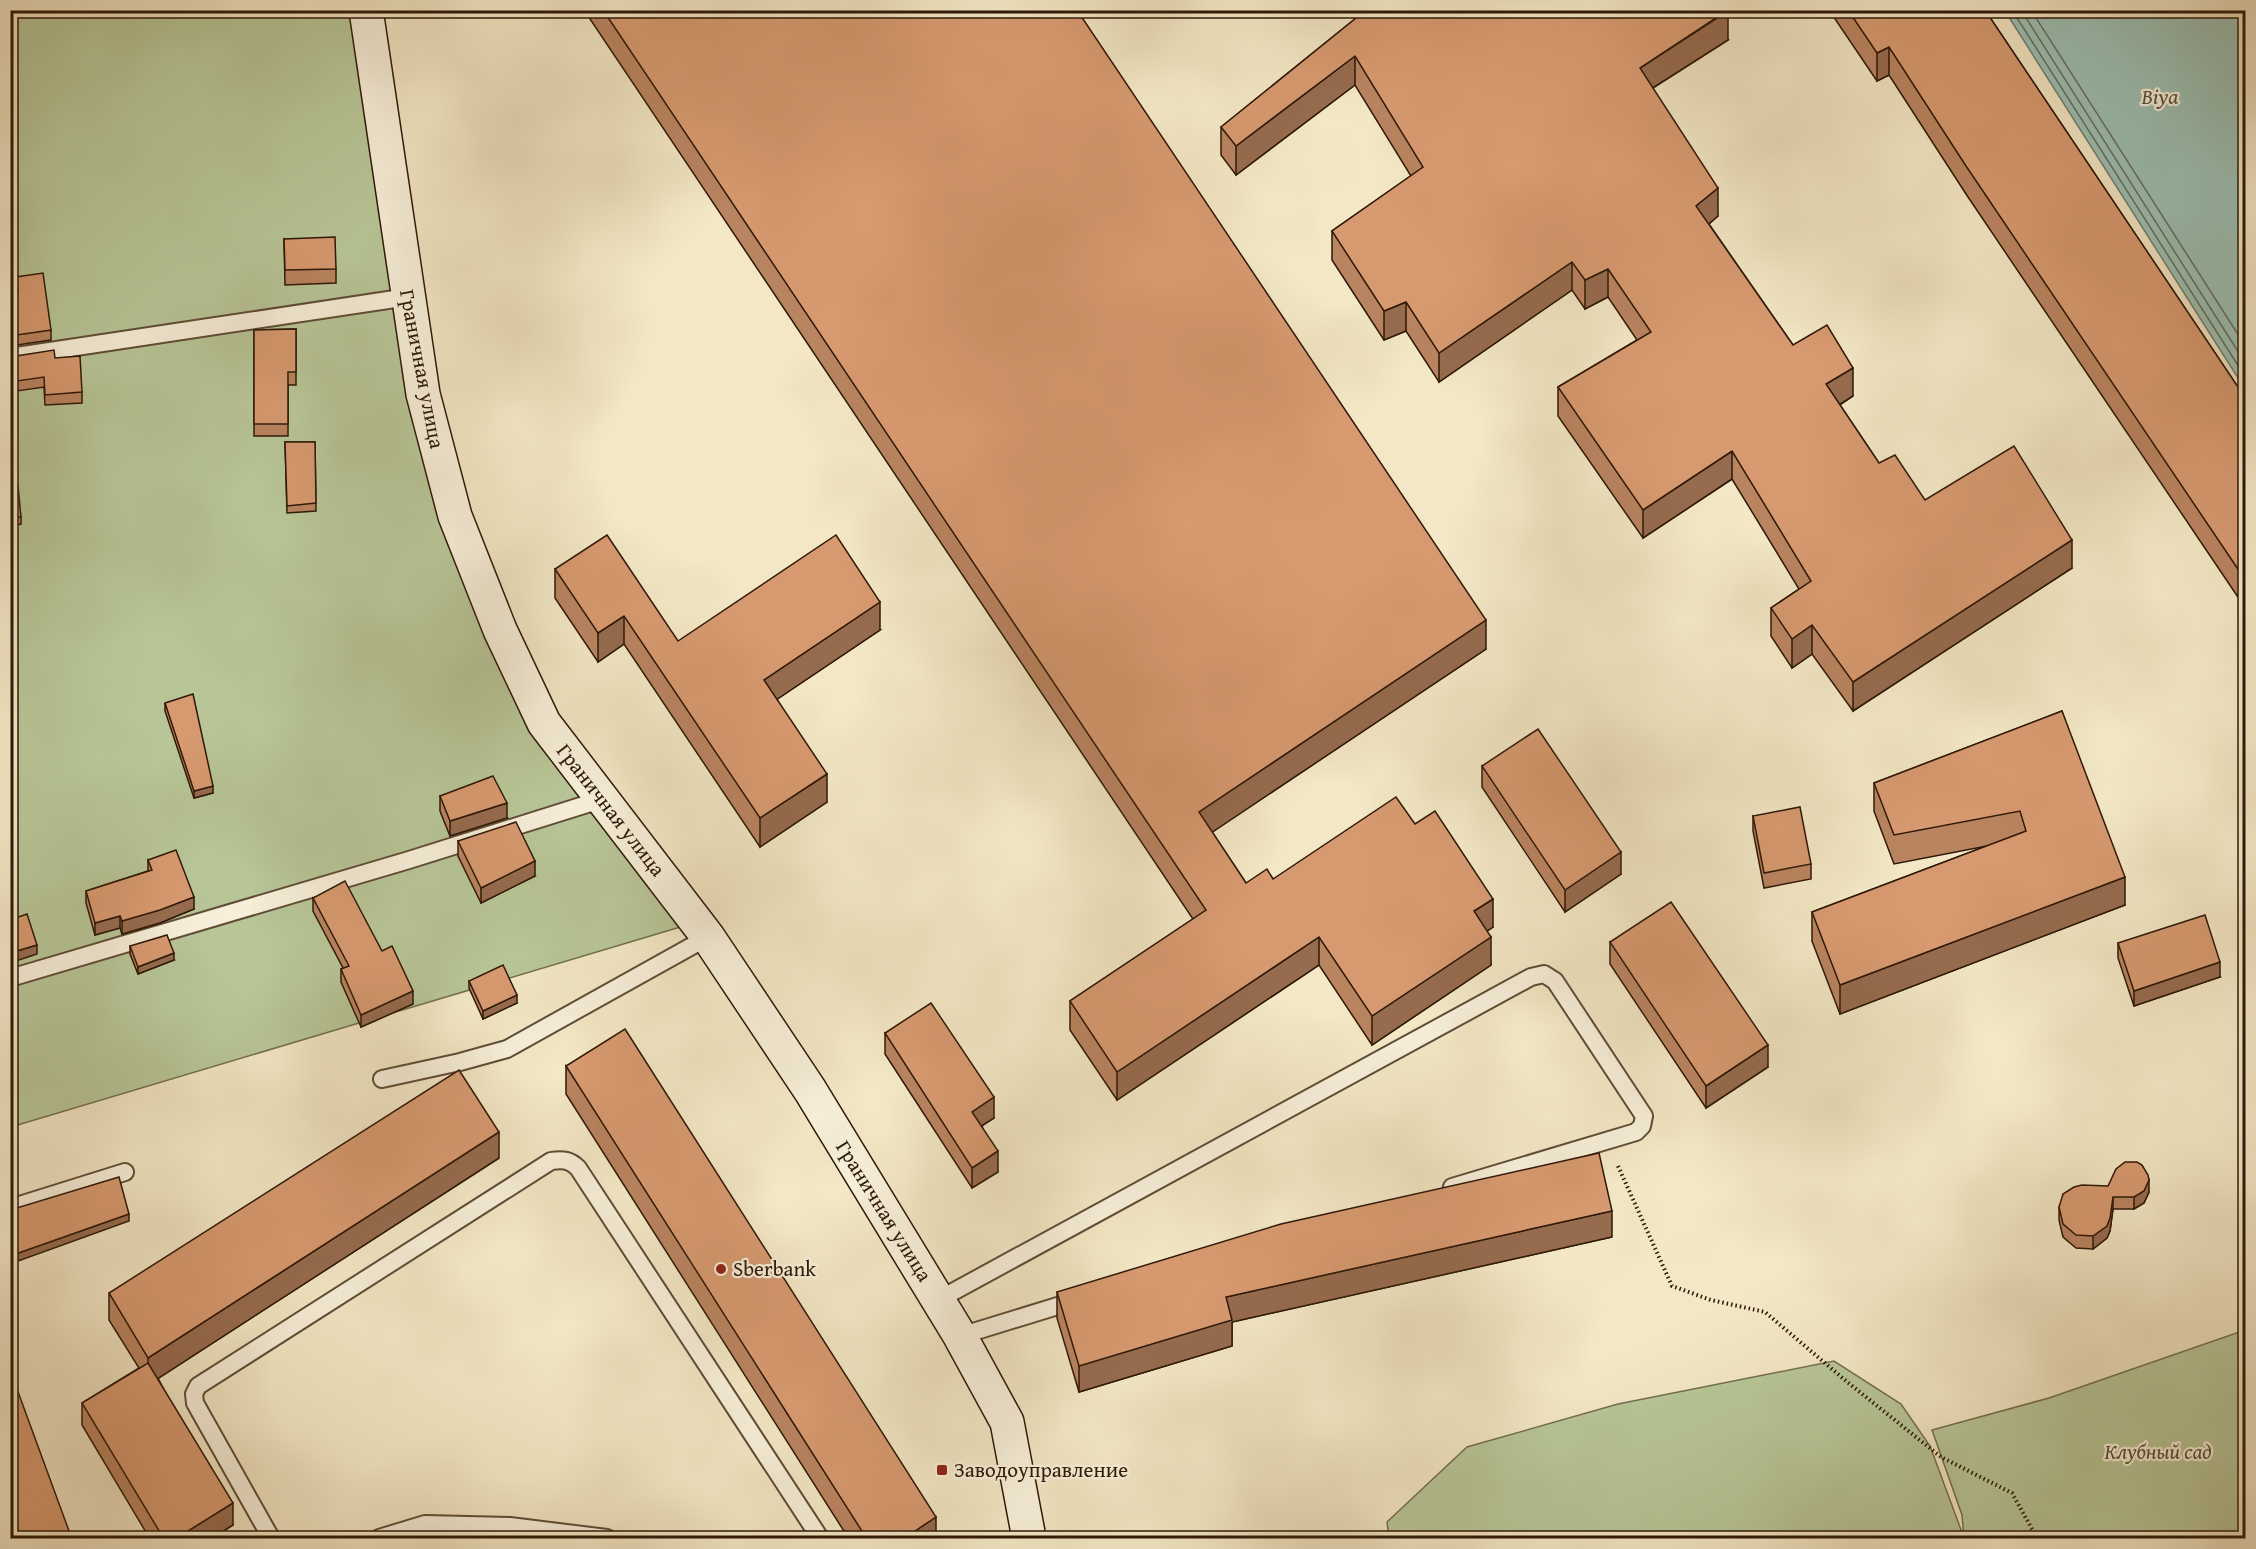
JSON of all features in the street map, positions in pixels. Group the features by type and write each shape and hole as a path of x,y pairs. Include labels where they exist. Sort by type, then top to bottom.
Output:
{"street":[{"name":"Граничная улица","path":"366,10 423,394 454,516 500,630 544,723 708,937 810,1090 960,1336 1007,1422 1029,1539"}],"lane":[{"path":"10,357 408,297"},
{"path":"10,978 398,864 603,799"},
{"path":"382,1078 460,1062 507,1049 708,937"},
{"path":"938,1300 1531,976 1544,974 1555,981 1644,1116 1642,1126 1636,1132 1436,1192"},
{"path":"271,1539 195,1403 194,1394 198,1386 551,1161 561,1160 572,1162 579,1168 820,1539"},
{"path":"10,1208 125,1172"},
{"path":"960,1336 1096,1294"},
{"path":"379,1539 425,1524 510,1526 607,1539"}],"path":[{"path":"1606,1141 1672,1286 1711,1300 1765,1312 1941,1457 2012,1493 2037,1539"}],"green space":[{"path":"11,11 366,11 423,394 500,630 697,922 11,1127"},
{"name":"Клубный сад","path":"2245,1330 2245,1538 1964,1538 1962,1515 1932,1430 2049,1398"},
{"path":"1834,1361 1901,1404 1930,1446 1964,1538 1389,1538 1387,1522 1467,1447 1618,1404"}],"water":[{"name":"Biya","path":"2005,11 2245,11 2245,389"}],"building":[{"path":"603,10 1077,10 1486,620 1199,812 1246,883 1267,869 1273,879 1396,797 1415,824 1435,811 1493,899 1474,911 1491,937 1372,1016 1319,937 1117,1072 1070,1001 1206,910"},
{"path":"1366,10 1728,10 1640,68 1718,188 1696,206 1793,345 1827,325 1853,368 1826,384 1879,463 1895,455 1925,500 2014,446 2072,540 1853,682 1812,625 1792,639 1771,608 1811,581 1732,451 1643,510 1558,387 1651,332 1608,269 1585,280 1572,262 1439,353 1406,302 1384,311 1332,231 1423,167 1355,56 1236,146 1221,127"},
{"path":"1848,10 1985,10 2246,399 2246,581 1966,166 1889,47 1877,53"},
{"path":"335,237 336,269 285,270 284,239"},
{"path":"43,273 51,330 10,336 10,290 18,289 16,277"},
{"path":"296,329 296,372 288,372 288,424 254,424 254,330"},
{"path":"54,350 55,358 80,356 82,392 45,395 44,377 10,382 10,357"},
{"path":"285,442 315,442 316,503 287,506"},
{"path":"18,486 21,517 10,518 10,487"},
{"path":"607,535 678,641 836,535 880,602 764,680 827,774 760,818 624,616 598,633 555,569"},
{"path":"193,694 213,786 194,791 165,703"},
{"path":"2062,711 2125,877 1840,985 1812,912 2026,831 2020,811 1894,835 1874,783"},
{"path":"1538,729 1621,852 1565,890 1482,766"},
{"path":"493,776 507,803 450,821 440,796"},
{"path":"1800,807 1811,864 1764,873 1753,816"},
{"path":"516,822 535,861 481,888 458,841"},
{"path":"176,850 194,897 122,921 120,916 95,923 86,891 152,870 148,860"},
{"path":"345,881 382,951 392,946 413,991 361,1015 341,969 349,966 313,898"},
{"path":"1671,902 1768,1045 1706,1086 1610,942"},
{"path":"27,914 37,945 10,953 10,920"},
{"path":"2205,915 2220,962 2134,991 2118,943"},
{"path":"167,935 174,953 138,967 130,946"},
{"path":"503,965 517,995 483,1011 469,981"},
{"path":"931,1003 994,1097 972,1112 998,1151 972,1168 885,1033"},
{"path":"625,1029 936,1517 903,1539 867,1539 566,1066"},
{"path":"459,1070 499,1132 148,1358 109,1293"},
{"path":"1599,1153 1612,1211 1226,1297 1232,1320 1079,1366 1057,1292 1281,1224"},
{"path":"2125,1162 2137,1162 2142,1165 2149,1180 2144,1191 2134,1197 2113,1197 2107,1226 2093,1236 2076,1235 2063,1224 2059,1207 2063,1194 2082,1185 2108,1186 2116,1169"},
{"path":"10,1168 15,1188 10,1190"},
{"path":"119,1177 129,1214 10,1256 10,1210"},
{"path":"148,1363 233,1503 175,1539 164,1539 82,1403"},
{"path":"10,1370 72,1539 10,1539"}],"place":[{"name":"Sberbank","path":"721,1269"},
{"name":"Заводоуправление","path":"942,1470"}]}
